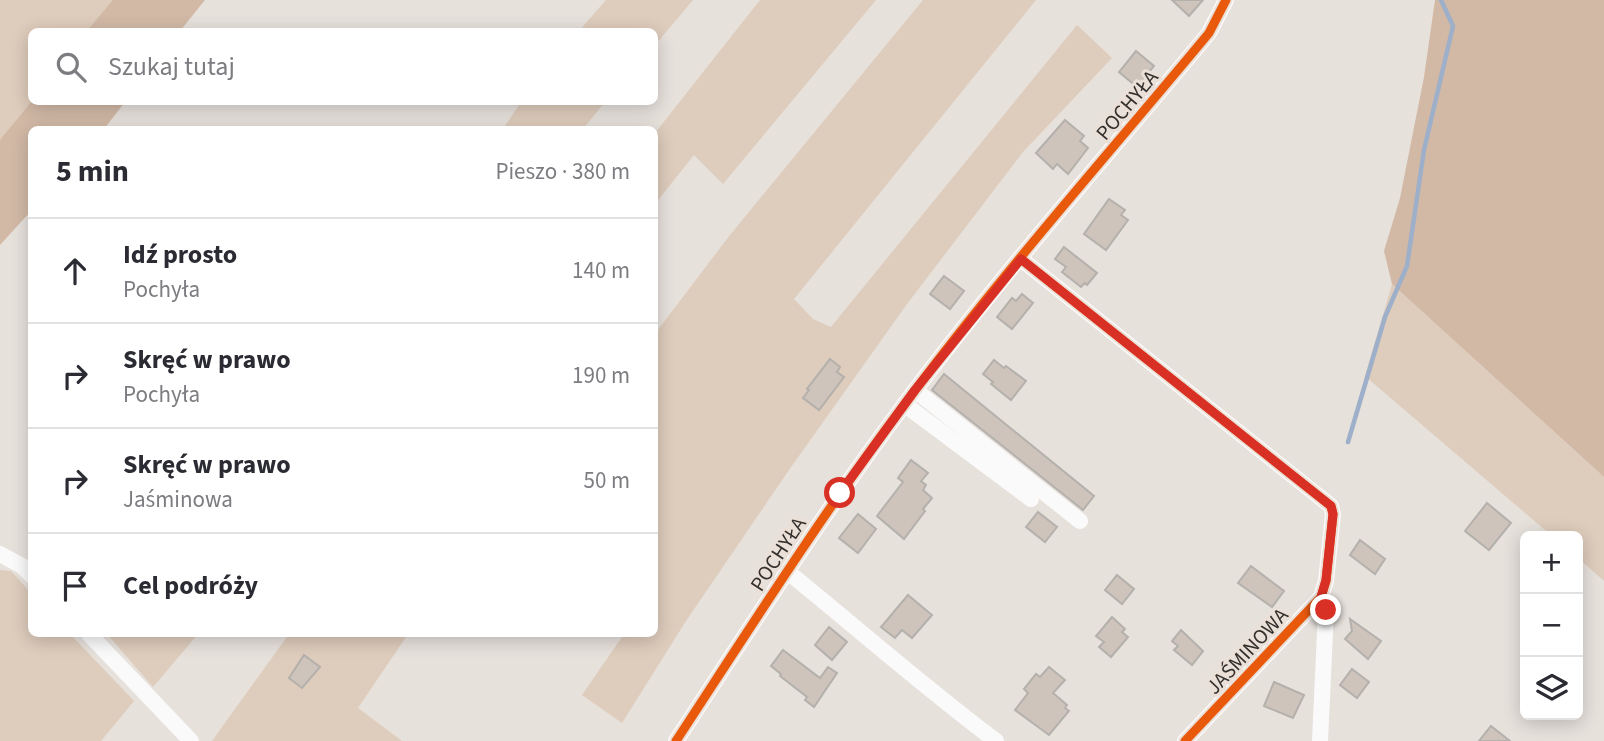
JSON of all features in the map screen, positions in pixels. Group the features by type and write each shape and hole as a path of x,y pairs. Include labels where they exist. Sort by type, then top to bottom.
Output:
{"street":[{"name":"POCHYŁA","path":"676,741 840,493 904,404 1209,33 1226,0"},
{"path":"1021,259 1331,506 1333,514 1326,580 1321,597 1326,610 1320,741"},
{"path":"915,390 1080,521"},
{"path":"904,404 1031,499"},
{"path":"0,554 28,572"},
{"path":"788,572 932,693 996,741"},
{"name":"JAŚMINOWA","path":"1185,741 1321,597"},
{"path":"92,637 191,741"}],"shaded area":[{"path":"0,0 204,0 181,28 28,28 28,105 32,105 32,126 28,126 28,144 0,245"},
{"path":"113,0 205,0 182,28 90,28"},
{"path":"606,0 693,0 658,41 658,28 582,28"},
{"path":"760,0 876,0 723,184 694,155 658,200 658,129"},
{"path":"923,0 1036,0 794,299 813,319 831,327 1077,25 1112,58 1023,152 907,304 686,621 622,723 582,695 622,637 658,637 658,330 730,235"},
{"path":"1435,0 1604,0 1604,477 1392,284 1384,251 1400,198 1424,77"},
{"path":"29,105 123,105 106,126 28,126 28,214 0,245 0,140"},
{"path":"519,105 603,105 585,126 505,126"},
{"path":"1392,284 1604,477 1604,581 1583,562 1583,531 1546,531 1365,376"},
{"path":"0,570 11,571 28,590 28,637 73,637 134,701 101,741 0,741"},
{"path":"110,637 195,637 153,687"},
{"path":"287,637 406,637 358,708 402,741 212,741"}],"building":[{"path":"1172,0 1203,0 1189,16"},
{"path":"1136,51 1154,66 1137,87 1119,72"},
{"path":"1065,120 1084,136 1080,141 1088,148 1068,174 1057,164 1053,169 1036,153"},
{"path":"1109,199 1125,210 1121,215 1128,220 1106,250 1084,234"},
{"path":"1064,247 1097,273 1087,285 1085,283 1081,287 1062,272 1066,267 1055,259"},
{"path":"944,276 964,291 950,309 930,294"},
{"path":"1022,294 1033,303 1012,329 997,317 1012,298 1016,301"},
{"path":"830,359 840,367 837,372 844,377 819,410 803,398"},
{"path":"994,360 1026,381 1011,400 983,374"},
{"path":"944,374 1094,496 1083,510 932,390"},
{"path":"911,460 928,473 921,481 926,485 923,490 932,498 904,539 877,516 903,482 898,478"},
{"path":"1487,503 1511,523 1489,550 1465,531"},
{"path":"1038,512 1057,527 1045,542 1026,527"},
{"path":"858,514 876,529 858,553 839,538"},
{"path":"1360,540 1385,559 1375,574 1350,555"},
{"path":"1251,566 1284,591 1272,607 1238,583"},
{"path":"1117,575 1134,589 1122,604 1105,590"},
{"path":"908,595 932,615 912,638 902,630 895,638 881,627"},
{"path":"1112,617 1125,629 1122,632 1128,637 1111,657 1099,647 1104,642 1096,636"},
{"path":"1350,619 1381,641 1368,659 1345,639 1352,631"},
{"path":"829,627 847,642 832,660 815,645"},
{"path":"1181,630 1203,651 1192,665 1174,650 1178,646 1172,641"},
{"path":"783,650 820,678 828,667 837,673 814,707 805,700 807,697 771,666"},
{"path":"304,655 320,667 302,688 289,678"},
{"path":"1049,667 1065,680 1053,693 1067,705 1065,708 1069,711 1049,735 1015,710 1028,693 1024,689 1036,674 1040,677"},
{"path":"1352,669 1369,682 1357,698 1340,685"},
{"path":"1274,682 1304,695 1293,718 1264,706"},
{"path":"1491,726 1510,741 1479,741"}],"waterway":[{"path":"1348,442 1385,317 1407,266 1424,150 1453,26 1441,0"}],"cycle path":[{"path":"676,741 816,529 904,405 1016,263 1209,33 1226,0"},
{"path":"1021,259 1331,506 1333,514 1326,581 1321,597 1185,741"}],"route":[{"path":"840,493 915,390 1021,259 1331,506 1333,514 1326,580 1321,597 1326,604 1326,610"}]}
